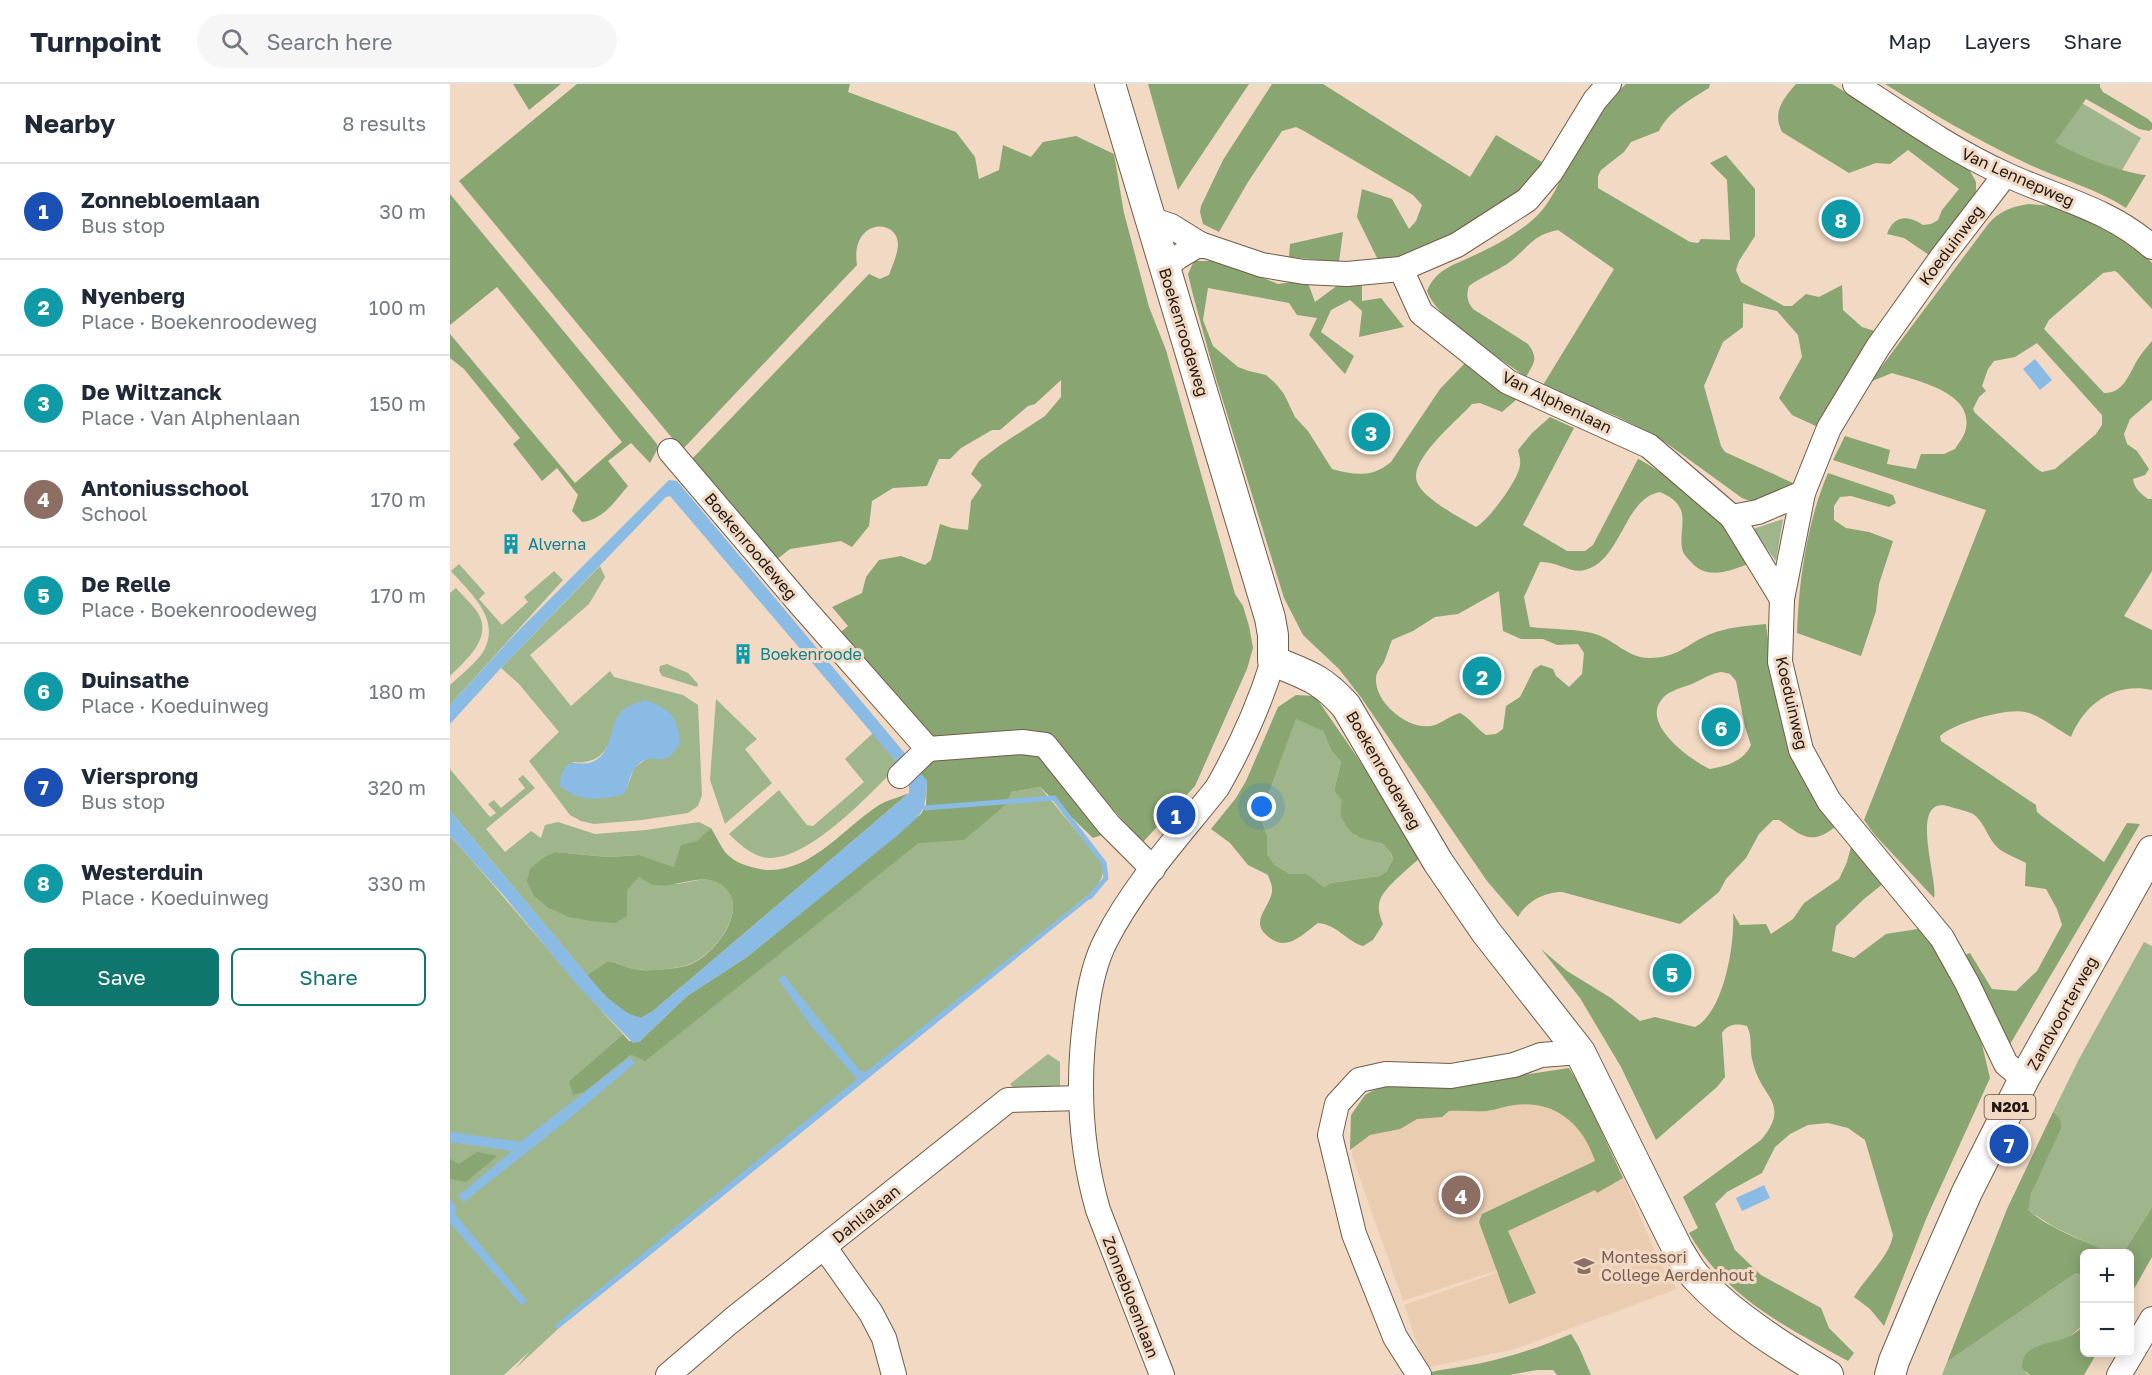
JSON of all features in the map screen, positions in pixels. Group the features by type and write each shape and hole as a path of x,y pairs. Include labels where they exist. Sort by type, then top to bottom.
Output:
{"main road":[{"name":"Boekenroodeweg","path":"1110,84 1270,618 1273,635 1273,661 1318,679 1331,689 1346,706 1438,862 1486,932 1571,1041 1678,1250 1695,1276 1722,1303 1764,1334 1828,1375"},
{"name":"Zandvoorterweg","path":"1890,1375 1967,1192 2024,1079 2152,851"}],"street":[{"path":"1150,219 1171,226 1200,244 1262,265 1304,272 1347,274 1401,268 1457,246 1527,200 1551,172 1595,100 1609,84"},
{"name":"Van Lennepweg","path":"1855,84 1947,145 2005,175 2108,216 2152,247"},
{"name":"Koeduinweg","path":"2005,175 1942,256 1878,347 1829,428 1803,493 1782,599 1780,662 1801,750 1829,801 1942,938 1967,983 2006,1064 2024,1079"},
{"path":"1164,268 1200,244"},
{"name":"Van Alphenlaan","path":"1401,268 1421,314 1508,382 1649,446 1732,518 1782,599"},
{"name":"Boekenroodeweg","path":"670,451 801,605 915,762 1022,742 1045,745 1109,825 1153,869"},
{"path":"1732,518 1758,512 1803,493"},
{"name":"Zonnebloemlaan","path":"1162,1375 1098,1210 1086,1155 1081,1098 1082,1046 1089,992 1096,962 1118,918 1153,869 1217,788 1260,701 1273,661"},
{"path":"1419,1375 1395,1337 1354,1233 1330,1135 1337,1104 1359,1080 1386,1074 1451,1076 1514,1065 1541,1055 1551,1040 1571,1041"},
{"name":"Dahlialaan","path":"668,1375 731,1321 1008,1100 1081,1098"},
{"path":"825,1248 871,1313 884,1338 894,1375"},
{"path":"2119,1375 2152,1319"}],"shaded area":[{"path":"1571,1074 1618,1167 1494,1223 1504,1268 1403,1301 1352,1156 1354,1123"},
{"name":"Montessori College Aerdenhout","path":"1620,1170 1660,1263 1677,1289 1515,1349 1425,1368 1404,1305 1507,1269 1496,1226"}],"green space":[{"path":"513,84 561,84 529,110"},
{"path":"577,84 850,84 848,92 956,132 975,157 979,179 999,170 1003,145 1031,157 1043,142 1076,136 1114,154 1124,213 1149,307 1166,350 1235,594 1243,606 1249,626 1253,648 1247,669 1195,786 1143,842 1046,737 923,737 836,636 848,626 832,607 862,593 866,577 879,560 901,556 925,565 931,560 940,524 968,530 971,501 982,485 971,474 979,461 1045,416 1061,397 1061,380 1035,404 1028,406 1000,430 992,430 961,448 950,459 939,459 927,486 893,488 872,501 869,526 852,547 841,541 790,549 772,563 690,461 869,274 880,279 889,275 898,248 896,235 890,229 883,227 874,227 867,231 860,239 857,265 682,450 459,181"},
{"path":"1148,84 1249,84 1178,190"},
{"path":"1272,84 1323,84 1470,177 1496,135 1547,165 1522,194 1419,254 1379,262 1357,217 1362,189 1392,199 1409,229 1416,221 1422,205 1413,195 1296,127 1282,131 1248,182 1219,232 1203,224 1201,206 1223,160"},
{"path":"1626,84 1710,84 1709,88 1674,112 1659,131 1631,142 1624,152 1601,170 1598,176 1598,188 1690,242 1698,243 1701,239 1730,240 1727,180 1710,163 1726,155 1755,189 1755,236 1736,270 1741,282 1784,306 1792,306 1806,294 1819,297 1842,285 1843,310 1862,327 1878,332 1820,428 1792,415 1779,398 1802,357 1798,335 1777,311 1743,303 1743,327 1723,342 1704,386 1721,446 1725,452 1793,483 1789,489 1756,503 1742,498 1658,437 1616,416 1543,385 1614,269 1558,230 1536,239 1507,264 1469,286 1468,290 1469,303 1473,309 1528,344 1534,360 1526,377 1456,326 1433,302 1427,291 1431,283 1442,272 1504,240 1537,216 1555,191 1590,125 1610,99"},
{"path":"1796,84 1832,84 1968,167 1976,182 1976,197 1929,255 1904,238 1887,234 1893,223 1898,220 1907,218 1923,225 1938,220 1942,210 1959,189 1908,150 1890,164 1876,163 1849,173 1782,132 1778,118 1780,106"},
{"path":"1885,84 2100,84 2103,92 2148,119 2152,123 2152,129 2149,131 2139,129 2086,99 2055,142 2099,163 2146,175 2126,208 1990,145"},
{"path":"2070,96 2141,138 2115,182 2044,139"},
{"path":"450,194 657,444 658,448 650,463 631,443 608,461 628,486 608,509 596,518 582,522 572,511 578,495 557,468 542,481 513,444 520,438 464,369 450,358 450,334 575,483 622,442 497,287 450,325"},
{"path":"2029,204 2052,206 2081,213 2136,245 2152,263 2152,309 2118,273 2115,271 2103,273 2049,320 2044,329 2104,393 2117,390 2122,385 2152,341 2152,400 2130,419 2124,434 2127,444 2137,451 2149,469 2145,475 2133,479 2140,493 2152,499 2152,571 2124,616 2152,630 2152,690 2126,689 2103,698 2084,714 2071,737 2036,716 2016,711 1993,714 1968,722 1940,736 1941,741 2036,805 2037,812 2104,862 2127,823 2140,824 2009,1046 1962,956 1970,953 1992,989 2016,991 2037,971 2062,925 2057,909 2046,889 2025,886 2026,863 1998,848 1977,817 1951,807 1938,806 1930,812 1927,825 1934,898 1874,834 1864,820 1986,510 1833,460 1845,436 1890,450 1887,464 1916,469 1921,454 1944,454 1955,449 1965,432 1966,419 1962,407 1954,398 1930,385 1892,373 1870,382 1989,223 2002,212","holes":["2037,343 2102,415 2102,425 2096,434 2055,469 2042,472 1973,409 1979,397 1986,391 1982,386 1988,369 1994,361 2015,357"]},
{"path":"1343,232 1339,262 1289,257 1290,244"},
{"path":"1194,261 1220,261 1278,284 1307,280 1315,302 1342,282 1362,286 1362,301 1381,298 1404,327 1359,337 1362,311 1350,300 1331,310 1321,332 1354,356 1345,374 1309,335 1317,318 1297,315 1289,303 1208,288 1203,320 1213,346 1238,367 1266,375 1276,384 1284,394 1295,417 1308,431 1332,469 1363,474 1377,471 1391,462 1440,389 1465,363 1517,399 1502,412 1480,403 1472,404 1436,440 1420,463 1416,473 1417,482 1427,495 1452,513 1476,527 1482,523 1515,480 1520,463 1518,450 1550,417 1574,428 1523,525 1567,551 1585,551 1593,545 1638,459 1673,482 1703,506 1733,535 1748,564 1712,573 1698,568 1683,552 1682,519 1679,506 1674,500 1660,492 1648,497 1638,505 1615,543 1597,564 1580,571 1540,562 1524,597 1530,627 1589,632 1602,636 1627,652 1649,658 1667,656 1722,630 1766,624 1770,655 1835,827 1826,833 1812,837 1799,834 1779,820 1773,820 1759,834 1746,858 1726,879 1719,892 1680,924 1562,892 1536,899 1518,917 1487,881 1360,696 1339,669 1303,635 1284,598 1214,372 1188,274","holes":["1499,591 1503,631 1521,639 1543,639 1557,645 1578,644 1584,653 1582,674 1569,687 1556,676 1553,669 1541,665 1534,669 1520,697 1506,706 1503,729 1496,734 1486,735 1460,713 1435,725 1415,725 1387,706 1377,688 1376,678 1392,640 1413,631 1435,617 1458,614","1722,672 1730,674 1736,681 1751,745 1748,751 1734,762 1710,769 1701,765 1672,741 1658,721 1657,711 1660,702 1670,693"]},
{"path":"1828,473 1893,495 1896,503 1889,507 1851,496 1840,497 1834,506 1834,520 1846,528 1869,532 1893,541 1879,584 1876,611 1861,656 1797,633 1805,551 1809,531"},
{"path":"1783,519 1776,561 1750,530"},
{"path":"459,564 485,593 479,599 502,625 528,602 524,597 554,571 563,580 450,705 450,685 483,652 488,640 489,629 482,608 451,571"},
{"path":"600,566 605,577 589,604 530,655 571,706 610,671 614,677 683,695 698,705 702,795 698,806 688,813 594,824 570,815 529,761 559,732 519,684 501,668","holes":["620,713 649,757 634,768 627,788 572,762 584,762 600,756 610,742"]},
{"path":"456,588 478,613 482,622 482,631 476,648 450,676 450,593"},
{"path":"667,664 688,673 698,684 697,687 662,676 660,666"},
{"path":"1296,695 1315,696 1424,854 1383,894 1379,906 1383,924 1373,940 1363,946 1337,930 1318,923 1296,940 1283,943 1270,938 1262,930 1260,923 1272,893 1268,875 1248,865 1230,843 1211,829 1236,798 1246,781 1278,707","holes":["1296,719 1323,731 1331,750 1341,762 1334,791 1342,800 1340,815 1346,826 1361,838 1387,847 1393,859 1386,872 1379,876 1331,883 1324,887 1307,874 1290,874 1275,865 1267,854 1267,835 1262,821 1267,798"]},
{"path":"716,699 757,739 745,749 772,783 725,824 710,780"},
{"path":"1296,718 1323,731 1331,750 1341,762 1334,791 1343,800 1340,815 1349,830 1356,836 1371,839 1388,847 1393,859 1386,872 1379,876 1331,883 1324,887 1307,874 1290,874 1275,865 1267,854 1267,835 1262,820 1267,798"},
{"path":"873,733 899,765 853,810 814,841 795,852 776,858 755,854 729,834 779,790 807,825 813,826 864,782 845,759"},
{"path":"1044,750 1107,833 1093,838 1040,787 1011,792 1004,806 964,840 919,843 645,1061 631,1055 586,1091 573,1095 569,1081 623,1034 629,1041 639,1042 687,996 747,957 921,814 926,805 927,781 920,774 922,768 939,757"},
{"path":"450,769 490,817 496,813 488,804 494,800 501,808 525,788 518,779 523,775 535,788 486,829 505,852 531,831 541,838 545,825 558,822 595,834 646,830 699,822 711,828 674,867 640,855 608,857 555,852 550,909 571,917 588,920 627,916 627,891 639,877 671,884 712,880 728,891 733,902 728,926 711,949 685,966 646,970 608,961 587,975 450,811"},
{"path":"1040,787 1102,862 1102,875 1091,893 555,1326 558,1329 515,1369 545,1337 504,1375 450,1375 450,836 623,1034 569,1081 586,1091 631,1055 643,1060 919,843 1011,792"},
{"path":"909,793 653,1011 641,1018 617,1007 587,975 608,961 634,969 661,970 689,965 699,960 718,942 731,919 733,907 731,896 723,886 715,881 706,880 660,885 651,884 639,877 627,891 627,916 615,923 569,917 550,909 534,896 527,881 530,869 555,852 608,857 640,855 674,867 681,845 697,841 711,828 725,852 739,863 767,870 786,868 803,862 819,852 879,805"},
{"path":"1852,843 1889,879 1836,926 1832,951 1854,958 1886,934 1930,927 1978,1028 1990,1078 1926,1219 1884,1326 1870,1309 1854,1297 1882,1259 1893,1235 1865,1140 1848,1128 1828,1123 1808,1125 1790,1134 1775,1147 1762,1173 1727,1192 1715,1204 1735,1250 1761,1275 1821,1308 1829,1328 1854,1353 1848,1361 1780,1322 1739,1293 1704,1256 1689,1233 1698,1228 1683,1197 1761,1140 1770,1128 1774,1117 1772,1101 1753,1063 1747,1026 1733,1025 1724,1030 1722,1033 1725,1077 1717,1087 1656,1140 1621,1067 1580,998 1541,949 1567,971 1611,998 1640,1021 1655,1017 1695,1027 1705,1019 1713,1007 1726,976 1732,942 1733,913 1740,925 1766,924 1771,934 1793,919 1804,903 1839,879"},
{"path":"2144,942 2152,946 2152,1207 2126,1249 2100,1249 2054,1227 2028,1209 2058,1115 2053,1112 2079,1059"},
{"path":"1048,1054 1060,1062 1060,1091 1017,1091 1010,1084"},
{"path":"1569,1068 1582,1089 1623,1178 1597,1193 1595,1190 1508,1231 1536,1293 1509,1304 1479,1222 1482,1214 1595,1161 1590,1148 1575,1126 1554,1111 1529,1104 1487,1111 1449,1111 1442,1117 1417,1119 1400,1129 1370,1135 1350,1150 1351,1115 1365,1095 1383,1085 1457,1085"},
{"path":"2053,1112 2060,1118 2061,1128 2031,1194 2028,1209 2055,1228 2102,1249 2080,1249 2080,1275 2076,1273 1947,1362 2007,1209"},
{"path":"477,1152 497,1156 466,1182 450,1179 450,1159 459,1164"},
{"path":"2152,1207 2152,1257 2134,1289 2134,1249 2126,1249"},
{"path":"2076,1273 2080,1275 2080,1328 2066,1340 2036,1347 2026,1373 2030,1375 1942,1375 1947,1362"},
{"path":"2080,1328 2080,1357 2095,1357 2084,1375 2030,1375 2022,1368 2024,1358 2029,1351 2076,1332"},
{"path":"1571,1334 1591,1375 1557,1375 1553,1370 1537,1370 1509,1375 1428,1375 1427,1373 1501,1358"}],"water":[{"path":"2035,359 2052,380 2040,390 2023,369"},
{"path":"669,480 677,481 927,781 921,812 898,835 747,957 687,996 639,1042 633,1043 578,986 505,897 450,836 450,811 604,995 627,1013 641,1018 653,1011 909,793 909,780 899,765 670,496 666,497 501,668 450,724 450,705 516,633"},
{"path":"645,700 667,710 675,720 680,743 674,752 663,759 647,759 641,762 633,771 624,794 590,799 574,795 560,786 561,775 567,765 591,762 600,757 608,745 620,713"},
{"path":"1091,893 1092,897 628,1273 558,1329 554,1326 857,1079 811,1026 778,979 784,975 860,1071 867,1071"},
{"path":"630,1057 635,1063 570,1118 464,1202 458,1196 512,1151 450,1142 450,1132 520,1142"},
{"path":"1764,1185 1770,1198 1742,1211 1736,1198"},
{"path":"450,1200 456,1206 455,1214 527,1301 521,1305 450,1223"}],"waterway":[{"path":"925,808 1054,798 1104,863 1106,878 1090,897"}],"place":[{"name":"Westerduin","path":"1841,219"},
{"name":"De Wiltzanck","path":"1371,432"},
{"name":"Alverna","path":"511,544"},
{"name":"Boekenroode","path":"743,654"},
{"name":"Nyenberg","path":"1482,676"},
{"name":"Duinsathe","path":"1721,727"},
{"name":"Zonnebloemlaan","path":"1176,815"},
{"name":"De Relle","path":"1672,973"},
{"name":"Viersprong","path":"2009,1144"},
{"name":"Antoniusschool","path":"1461,1195"},
{"name":"Montessori College Aerdenhout","path":"1584,1266"}]}
